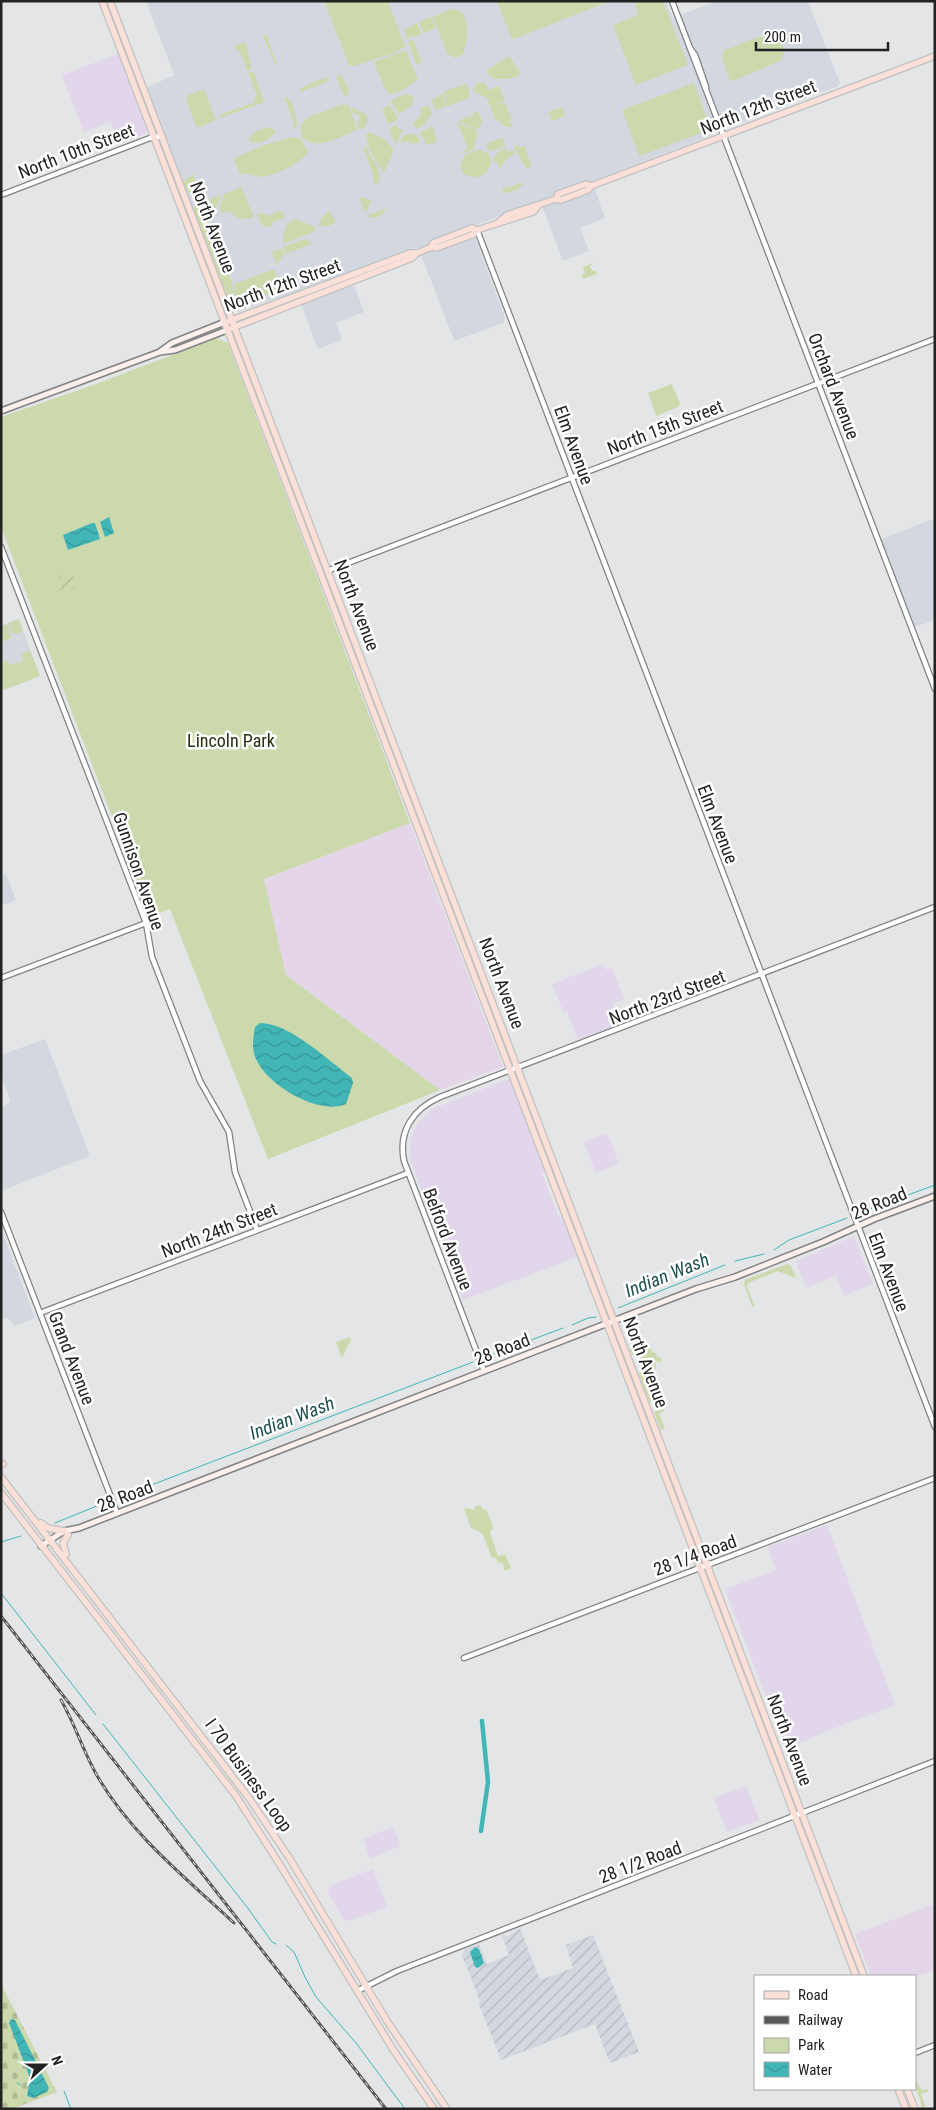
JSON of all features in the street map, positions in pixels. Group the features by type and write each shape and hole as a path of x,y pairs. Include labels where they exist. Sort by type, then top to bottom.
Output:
{"main road":[{"name":"North Avenue","path":"102,1 856,1975"},
{"name":"North Avenue","path":"110,1 864,1975"},
{"name":"North 12th Street","path":"160,352 172,343 232,319 410,253 417,253 432,247 436,248 472,235 477,230 500,222 506,215 531,206 538,206 556,199 561,200 570,197 588,190 591,186 935,56"},
{"path":"166,168 173,176 181,196 186,200"},
{"path":"188,227 194,230 198,240 205,249"},
{"name":"North 12th Street","path":"1,411 160,352 175,350 228,330 412,258 417,253"},
{"path":"274,450 283,462 289,479 295,483"},
{"path":"368,696 375,693"},
{"path":"408,804 416,812 420,822 425,824"},
{"path":"420,834 427,838 433,855 441,866"},
{"path":"444,896 451,893"},
{"path":"454,922 459,925 465,940 471,944"},
{"path":"463,946 470,952 483,976"},
{"name":"28 Road","path":"41,1546 51,1539 117,1513 705,1285 735,1277 935,1196"},
{"path":"568,1222 577,1232 583,1248 589,1253"},
{"path":"582,1258 590,1264 596,1282 602,1289"},
{"path":"627,1374 636,1387 642,1403 648,1408"},
{"path":"642,1415 648,1418 655,1436 662,1447"},
{"path":"666,1479 673,1475"},
{"name":"I 70 Business Loop","path":"1,1477 51,1539 249,1798 290,1859 408,2054 447,2109"},
{"name":"I 70 Business Loop","path":"1,1493 240,1802 408,2072 434,2109"},
{"path":"25,1507 44,1526 66,1533 62,1545 71,1565"},
{"path":"711,1597 721,1610 726,1623 732,1629"},
{"path":"723,1628 730,1632 737,1651 744,1661"},
{"path":"141,1674 148,1665"},
{"path":"746,1687 755,1689"},
{"path":"756,1715 766,1729 772,1745 778,1749"},
{"path":"770,1751 777,1755 784,1774 790,1780"},
{"path":"240,1802 249,1798"},
{"path":"806,1845 813,1853 821,1872 828,1882"},
{"path":"820,1881 826,1886 831,1898 839,1909"},
{"path":"839,1933 849,1936"},
{"path":"898,2090 906,2109"},
{"path":"907,2090 914,2109"}],"street":[{"name":"Orchard Avenue","path":"672,1 935,689"},
{"name":"North 10th Street","path":"1,195 154,137 162,136"},
{"name":"Elm Avenue","path":"477,230 935,1427"},
{"name":"North 15th Street","path":"321,574 935,338"},
{"name":"Gunnison Avenue","path":"1,547 146,923 152,957 196,1072 204,1091 222,1117 229,1132 235,1172 257,1230"},
{"name":"North 23rd Street","path":"413,1116 421,1107 434,1100 935,907"},
{"path":"1,978 146,923"},
{"name":"Belford Avenue","path":"413,1116 406,1128 403,1156 484,1371"},
{"name":"North 24th Street","path":"40,1314 408,1173"},
{"name":"Grand Avenue","path":"1,1212 117,1513"},
{"name":"28 1/4 Road","path":"464,1658 935,1478"},
{"name":"28 1/2 Road","path":"357,1991 397,1971 935,1761"},
{"path":"916,2053 935,2045"}],"shaded area":[{"path":"146,1 666,1 673,18 717,1 808,1 840,83 838,86 731,127 725,125 715,129 712,135 592,181 605,218 580,228 589,251 563,261 540,201 471,227 505,318 503,323 454,340 418,247 347,275 351,286 355,287 364,312 336,323 342,340 318,349 297,293 267,301 238,312 231,309 146,88 174,75"},
{"path":"118,54 147,130 145,134 120,144 111,122 84,132 62,75"},
{"path":"935,518 935,620 915,627 881,539"},
{"path":"19,619 40,676 1,691 1,626"},
{"path":"410,823 503,1067 440,1090 286,975 264,879"},
{"path":"6,874 16,900 1,906 1,876"},
{"path":"601,965 607,970 612,968 624,999 613,1004 620,1024 578,1040 567,1012 564,1013 552,984"},
{"path":"45,1039 90,1156 1,1191 1,1107 11,1102 1,1076 1,1055"},
{"path":"508,1079 544,1171 542,1173 559,1217 562,1216 577,1257 463,1300 412,1165 410,1140 417,1124 430,1110"},
{"path":"607,1133 619,1164 596,1173 584,1142"},
{"path":"1,1229 35,1318 15,1326 8,1318 1,1319"},
{"path":"854,1236 873,1284 844,1296 836,1276 806,1288 796,1261"},
{"path":"827,1525 895,1705 786,1749 725,1589 776,1570 768,1547"},
{"path":"746,1786 759,1820 727,1832 714,1798"},
{"path":"393,1827 399,1841 399,1846 370,1859 363,1839"},
{"path":"373,1869 387,1907 349,1921 343,1919 328,1892 330,1885"},
{"path":"935,1904 935,1970 916,1977 916,1975 871,1975 855,1934"},
{"path":"520,1928 540,1980 573,1968 566,1945 593,1935 639,2052 610,2063 595,2024 501,2060 462,1955 465,1949 479,1944 487,1964 509,1955 502,1935 508,1936"}],"green space":[{"path":"324,1 388,1 405,47 392,54 353,66 349,65"},
{"path":"497,1 610,1 514,39 511,37"},
{"path":"641,1 663,1 688,65 636,85 613,25 638,15 635,3"},
{"path":"452,9 462,12 467,27 464,53 455,59 453,55 448,56 433,17"},
{"path":"431,17 436,28 424,33 419,22"},
{"path":"417,23 422,34 407,39 404,30"},
{"path":"266,34 277,64 275,64 263,35"},
{"path":"768,35 778,39 781,46 783,45 784,53 780,61 733,81 730,80 722,59 723,51"},
{"path":"413,39 422,62 416,64 408,42"},
{"path":"245,42 252,68 248,71 239,50 236,51 234,46"},
{"path":"406,51 418,79 401,91 389,94 374,62"},
{"path":"509,56 520,72 519,76 508,79 493,79 487,73 487,70"},
{"path":"254,72 264,102 220,118 219,115 255,102 254,98 257,96 248,73"},
{"path":"341,75 349,90 346,97 336,77"},
{"path":"330,77 327,82 300,92 299,89"},
{"path":"476,83 484,83 489,90 499,86 505,101 494,105 505,103 512,121 508,121 513,123 510,128 502,125 499,120 496,121 487,98 473,91"},
{"path":"694,83 710,126 709,130 639,156 622,110"},
{"path":"465,84 470,91 469,98 446,107 445,91"},
{"path":"204,89 216,120 197,128 186,100 188,95"},
{"path":"444,93 445,107 435,110 432,100"},
{"path":"404,94 414,96 411,106 399,114 390,101"},
{"path":"287,97 292,103 298,124 292,131 294,124 286,101 284,99 280,100"},
{"path":"344,104 349,106 357,130 322,143 308,141 302,137 300,126 308,117"},
{"path":"389,105 398,117 396,121 388,124 382,109"},
{"path":"351,107 366,114 368,120 364,129 359,129 357,124 360,117 358,114 354,115"},
{"path":"429,107 432,114 424,125 417,129 413,124 420,116 421,108"},
{"path":"562,107 565,116 552,121 548,112"},
{"path":"478,111 483,122 480,124 481,127 475,129 458,121 469,116 473,117 473,113"},
{"path":"457,123 476,130 477,133 474,149 462,154 468,148"},
{"path":"396,125 399,129 403,129 396,145 389,129"},
{"path":"433,126 437,142 427,145 420,133"},
{"path":"270,127 276,131 271,137 257,143 249,141 250,136 256,131"},
{"path":"369,132 384,139 394,150 384,173 370,151 366,136"},
{"path":"417,134 420,141 416,144 400,143 403,135"},
{"path":"292,137 301,139 308,151 301,160 280,172 265,176 240,174 233,159 264,145"},
{"path":"503,137 505,146 495,150 485,150 488,147 486,144"},
{"path":"518,145 519,148 524,146 532,166 526,169 514,147"},
{"path":"363,146 366,147 379,170 380,180 378,185 373,182 373,174"},
{"path":"506,148 507,152 513,150 515,153 507,159 500,169 496,161 493,163 495,155"},
{"path":"475,150 484,151 490,156 491,161 490,168 486,173 472,177 463,173 460,166 465,155"},
{"path":"193,174 198,189 190,194 183,182"},
{"path":"522,182 523,185 519,188 503,193 502,188 511,187"},
{"path":"241,187 254,217 240,219 230,211 222,213 219,208 224,194"},
{"path":"221,195 216,209 208,213 207,217 232,283 234,302 230,303 193,208 195,205"},
{"path":"359,197 372,200 366,212 365,212"},
{"path":"387,208 378,217 365,216"},
{"path":"278,210 280,213 284,212 284,218 271,223 272,226 265,227 261,224 257,214 262,213 270,216"},
{"path":"329,211 336,222 329,226 319,226 321,219"},
{"path":"296,219 315,227 315,231 283,244 287,225"},
{"path":"305,239 313,244 285,254 283,247"},
{"path":"281,248 284,255 276,265 272,252"},
{"path":"593,263 590,266 592,271 595,270 597,274 583,279 582,275 585,273 583,267"},
{"path":"274,269 283,293 265,295 246,301 235,300 234,284"},
{"name":"Lincoln Park","path":"217,338 228,343 410,823 264,879 286,975 440,1090 268,1159 170,909 150,916 1,527 1,417 96,384"},
{"path":"672,384 680,404 678,407 656,416 648,393"},
{"path":"67,574 73,577 76,583 73,589 67,592 61,589 58,583 61,577"},
{"path":"19,619 23,631 17,634 12,633 8,623"},
{"path":"7,624 12,638 5,641 1,639 1,626"},
{"path":"30,650 40,676 1,691 1,663 8,660 10,665 23,661 21,654"},
{"path":"787,1264 791,1266 796,1278 778,1271 748,1283 747,1287 755,1307 752,1306 744,1284 745,1280"},
{"path":"350,1337 351,1340 342,1358 336,1342"},
{"path":"642,1344 662,1359 660,1363 651,1358 646,1360 632,1354 629,1349"},
{"path":"651,1360 656,1362 655,1372 650,1374 649,1384 663,1392 664,1397 651,1402 639,1374 644,1362"},
{"path":"663,1408 664,1411 659,1414 665,1428 661,1430 654,1412"},
{"path":"481,1505 487,1511 493,1527 490,1533 498,1556 505,1554 511,1568 505,1571 502,1562 499,1564 495,1557 492,1558 482,1533 471,1528 464,1509 474,1510 476,1506"},
{"path":"732,1538 736,1542 719,1549 716,1545 719,1555 713,1557 708,1554 707,1548"},
{"path":"1,1984 57,2092 12,2109 1,2109"},
{"path":"916,2081 922,2090 928,2089 929,2091 921,2094 926,2109 922,2109"}],"water":[{"path":"109,517 114,533 105,537 100,522"},
{"path":"95,523 100,539 68,550 63,535"},
{"path":"260,1023 284,1029 296,1036 352,1078 353,1083 346,1104 335,1107 309,1102 272,1080 257,1061 253,1049 255,1027"},
{"path":"475,1947 479,1949 484,1963 478,1968 475,1967 470,1952"},
{"path":"11,2019 15,2020 49,2088 47,2092 33,2098 27,2096 30,2078 9,2023"}],"waterway":[{"name":"Indian Wash","path":"859,1213 935,1185"},
{"name":"Indian Wash","path":"774,1250 789,1240 847,1218"},
{"name":"Indian Wash","path":"735,1261 764,1254"},
{"name":"Indian Wash","path":"618,1308 725,1265"},
{"name":"Indian Wash","path":"572,1325 588,1318 596,1317"},
{"name":"Indian Wash","path":"486,1357 563,1328"},
{"name":"Indian Wash","path":"120,1497 473,1362"},
{"name":"Indian Wash","path":"55,1523 104,1503"},
{"name":"Indian Wash","path":"1,1542 21,1536"},
{"path":"1,1593 96,1715"},
{"path":"481,1831 488,1782 482,1721"},
{"path":"103,1724 247,1907 272,1942 276,1944"},
{"path":"286,1945 294,1952 316,1997 356,2043 405,2109"},
{"path":"17,2083 21,2085"},
{"path":"64,2091 71,2109"}],"railway":[{"path":"1,1616 386,2109"},
{"path":"61,1700 99,1779 113,1800 144,1838 234,1923"}]}
